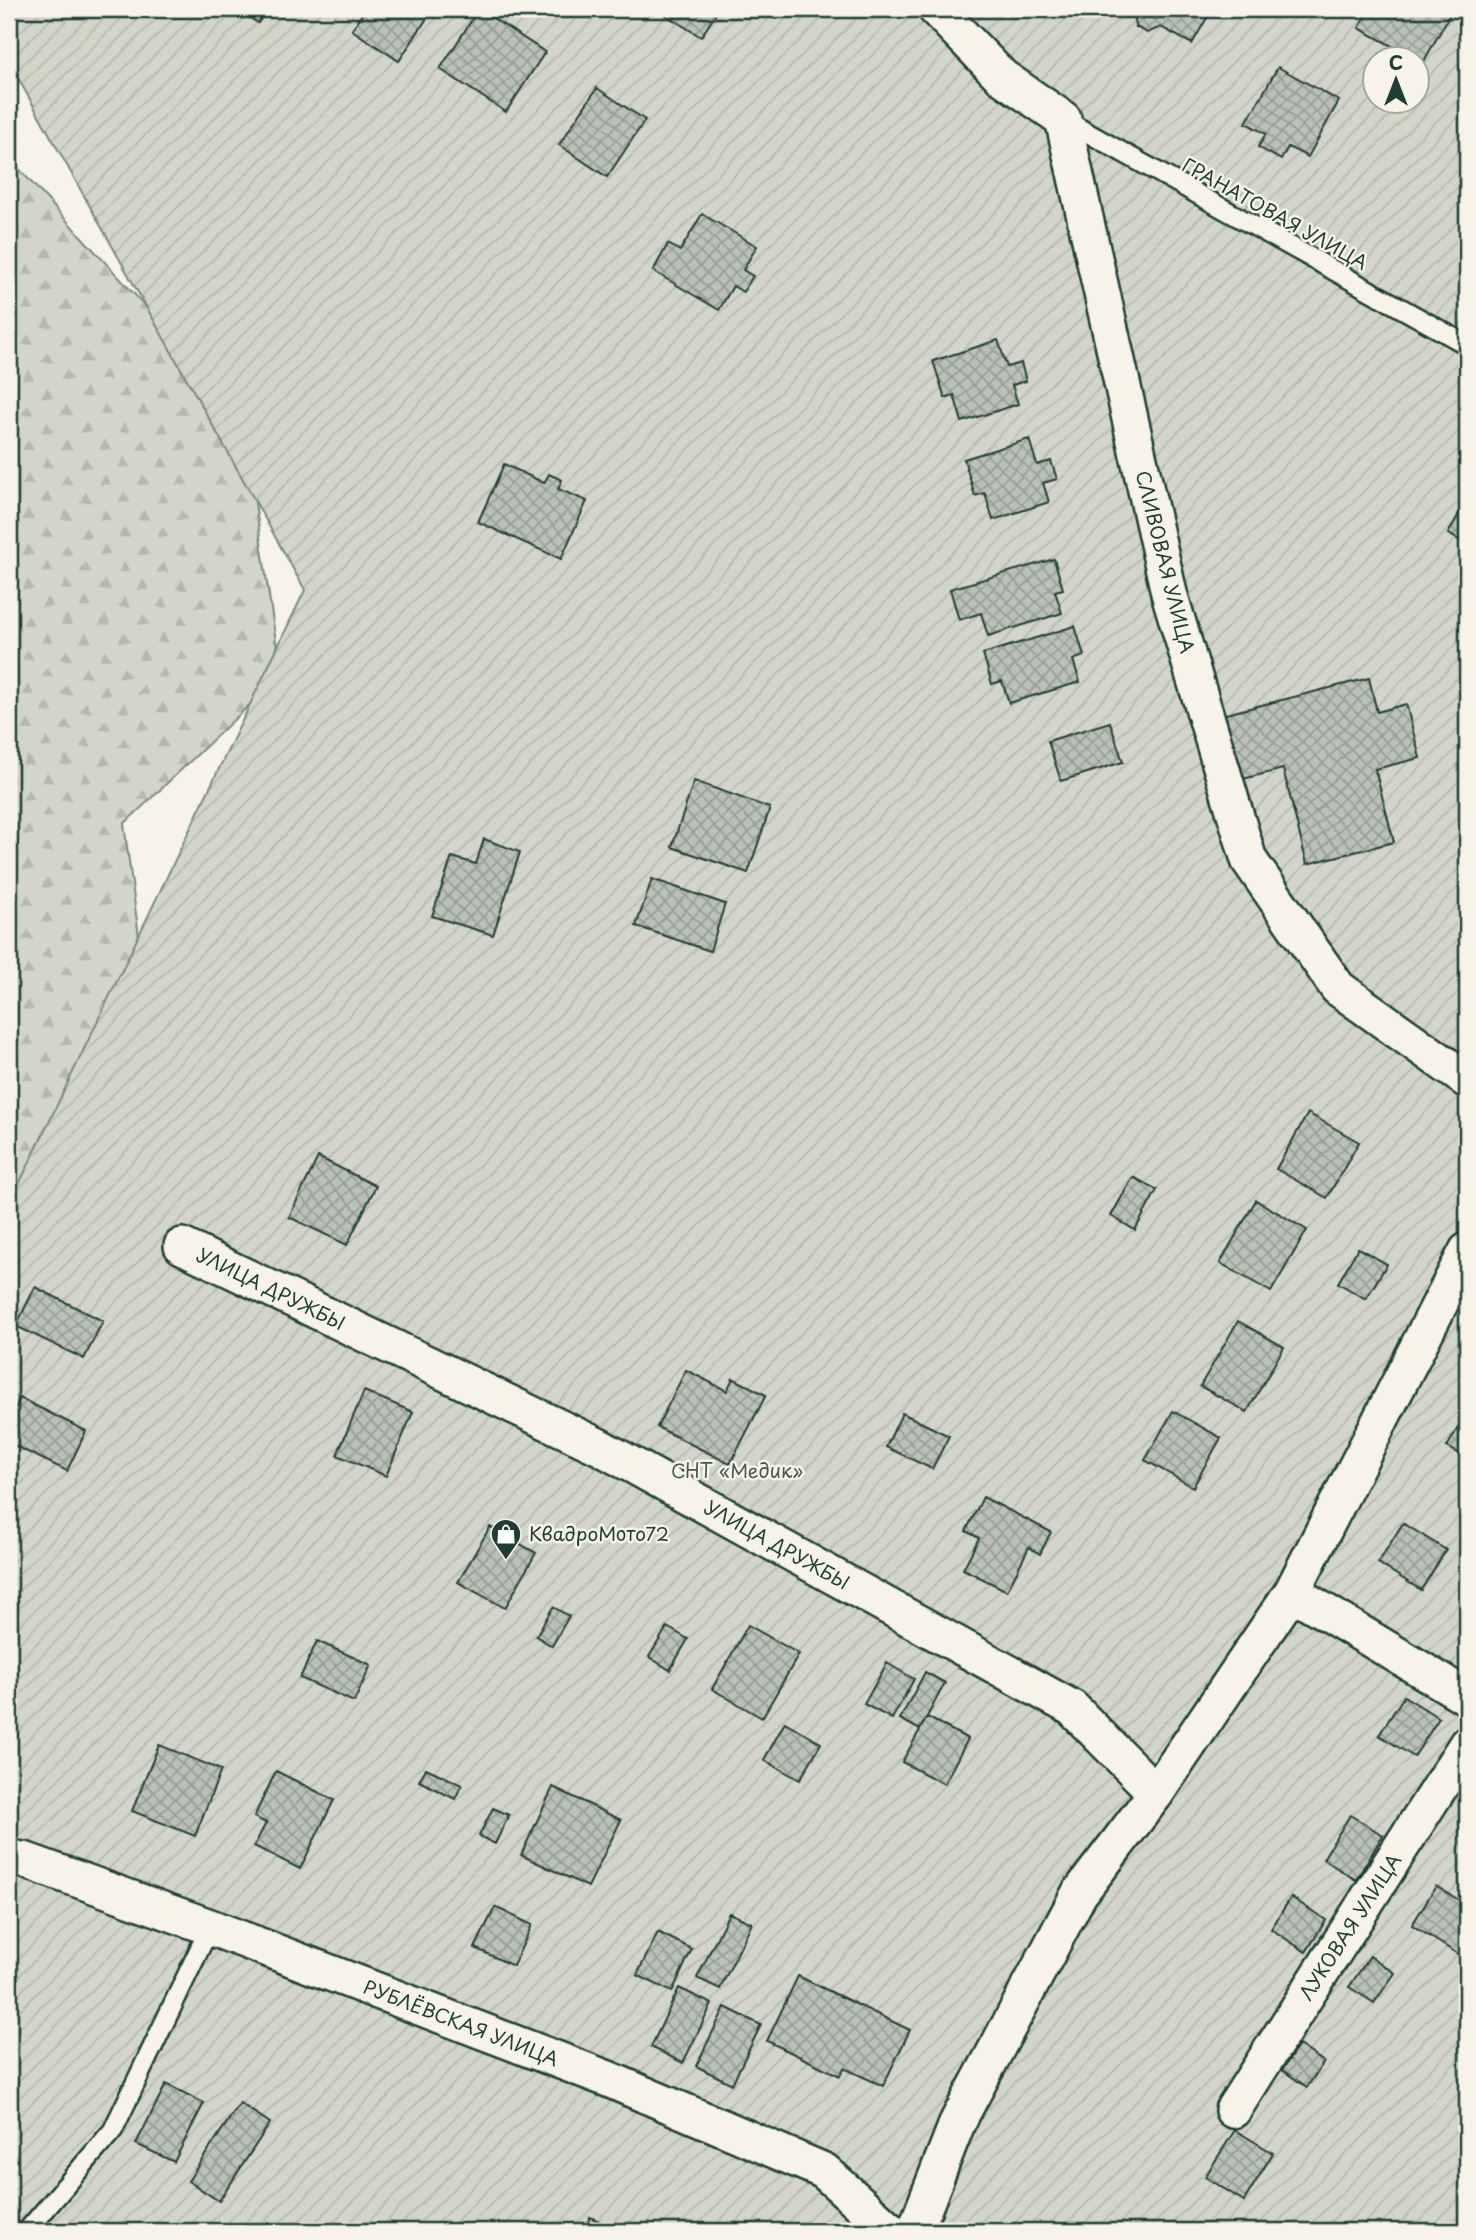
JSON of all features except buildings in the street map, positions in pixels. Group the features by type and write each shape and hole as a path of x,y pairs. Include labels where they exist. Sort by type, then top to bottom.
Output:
{"street":[{"path":"936,9 1002,77 1063,119"},
{"name":"СЛИВОВАЯ УЛИЦА","path":"1063,119 1169,593 1249,860 1338,988 1467,1080"},
{"name":"УЛИЦА ДРУЖБЫ","path":"182,1247 598,1446 1072,1708 1156,1793"},
{"path":"915,2231 958,2121 1079,1895 1156,1793 1292,1592 1467,1251"},
{"path":"1292,1592 1467,1697"},
{"name":"ЛУКОВАЯ УЛИЦА","path":"1233,2110 1467,1744"},
{"name":"РУБЛЁВСКАЯ УЛИЦА","path":"9,1858 24,1860 210,1927 608,2079 824,2171 891,2231"}],"lane":[{"name":"ГРАНАТОВАЯ УЛИЦА","path":"1063,119 1467,345"},
{"path":"27,2231 113,2130 210,1927"}],"green space":[{"name":"СНТ «Медик»","path":"9,9 1467,9 1467,2231 9,2231 9,1205 305,590 9,62"},
{"path":"9,158 241,410 281,675 124,824 146,989 9,1229"}],"place":[{"name":"КвадроМото72","path":"506,1561"}]}
